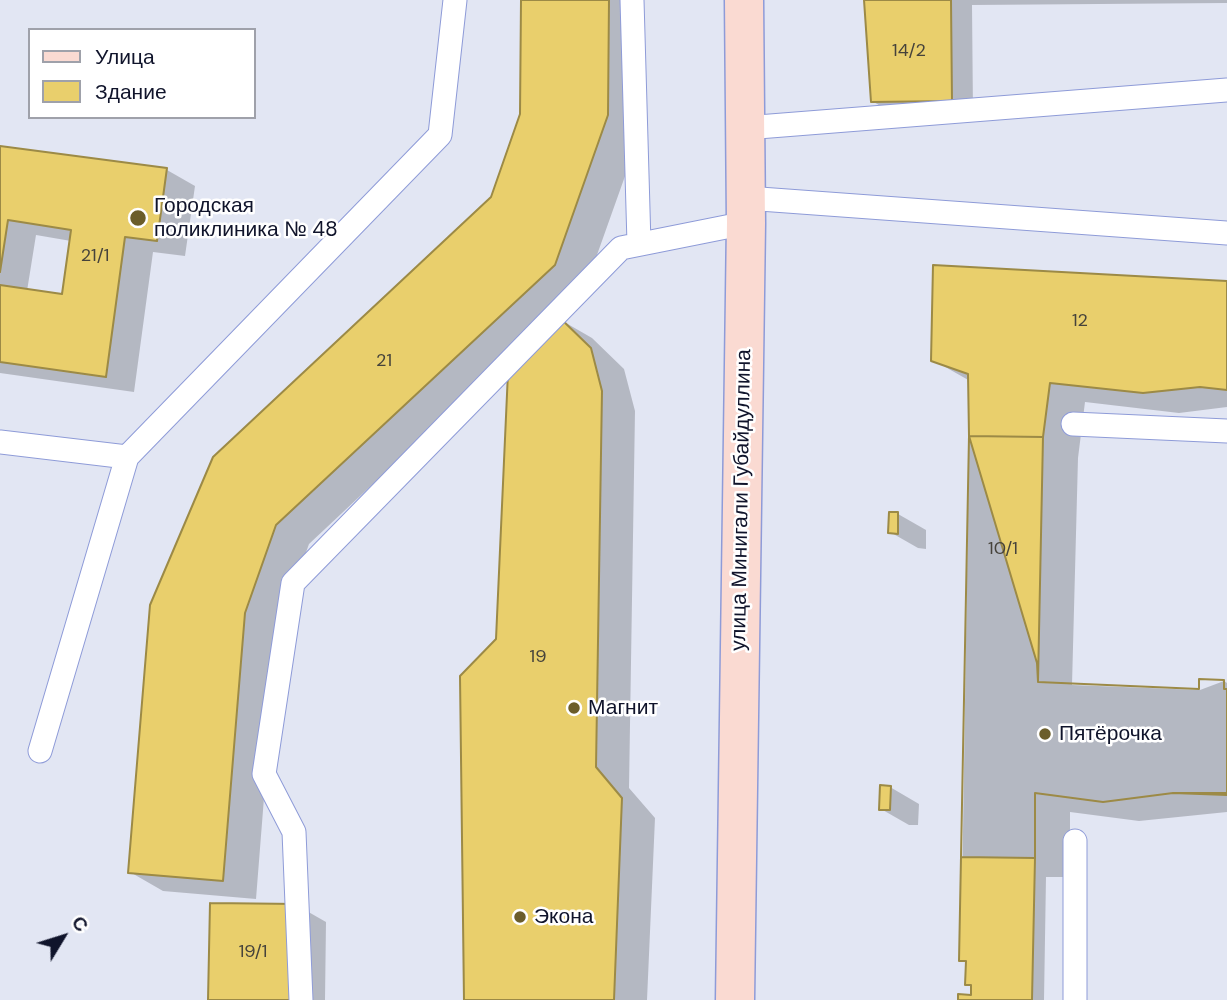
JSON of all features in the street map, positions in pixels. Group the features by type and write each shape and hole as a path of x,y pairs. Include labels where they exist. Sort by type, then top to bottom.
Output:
{"main road":[{"name":"улица Минигали Губайдуллина","path":"735,1000 746,211 744,0"}],"lane":[{"path":"40,751 127,457 440,135 455,0"},
{"path":"632,0 639,244"},
{"path":"745,128 1227,89"},
{"path":"301,1000 295,832 264,774 293,583 621,248 746,211 1227,233"},
{"path":"1073,424 1227,432"},
{"path":"0,442 127,457"},
{"path":"1074,1000 1075,841"}],"building":[{"path":"521,0 609,0 608,115 555,265 276,525 245,613 223,881 128,873 150,605 213,457 491,197 520,114"},
{"path":"864,0 951,0 952,101 871,102"},
{"path":"0,146 167,168 157,241 125,237 106,377 0,362 0,285 62,294 71,230 8,220 0,272"},
{"path":"933,265 1227,281 1227,390 1200,387 1143,393 1050,383 1043,437 969,436 968,374 931,361"},
{"path":"559,317 591,348 602,391 596,767 622,798 614,1000 464,1000 460,676 496,639 508,372"},
{"path":"969,436 1037,663 1038,682 1199,689 1199,679 1224,680 1224,689 1227,689 1227,793 1173,793 1103,802 1035,793 1035,858 961,857"},
{"path":"969,436 1043,437 1038,682 1199,689 1199,679 1224,680 1224,689 1227,689 1227,795 1173,793 1103,802 1035,793 1035,858 961,857"},
{"path":"889,512 898,512 898,534 888,533"},
{"path":"880,785 891,786 890,810 879,810"},
{"path":"961,857 1035,858 1032,1000 958,1000 958,994 971,995 971,985 965,985 966,961 959,961"},
{"path":"210,903 298,904 297,1000 208,1000"}],"place":[{"name":"Городская поликлиника № 48","path":"138,218"},
{"name":"Магнит","path":"574,708"},
{"name":"Пятёрочка","path":"1045,734"},
{"name":"Экона","path":"520,917"}]}
